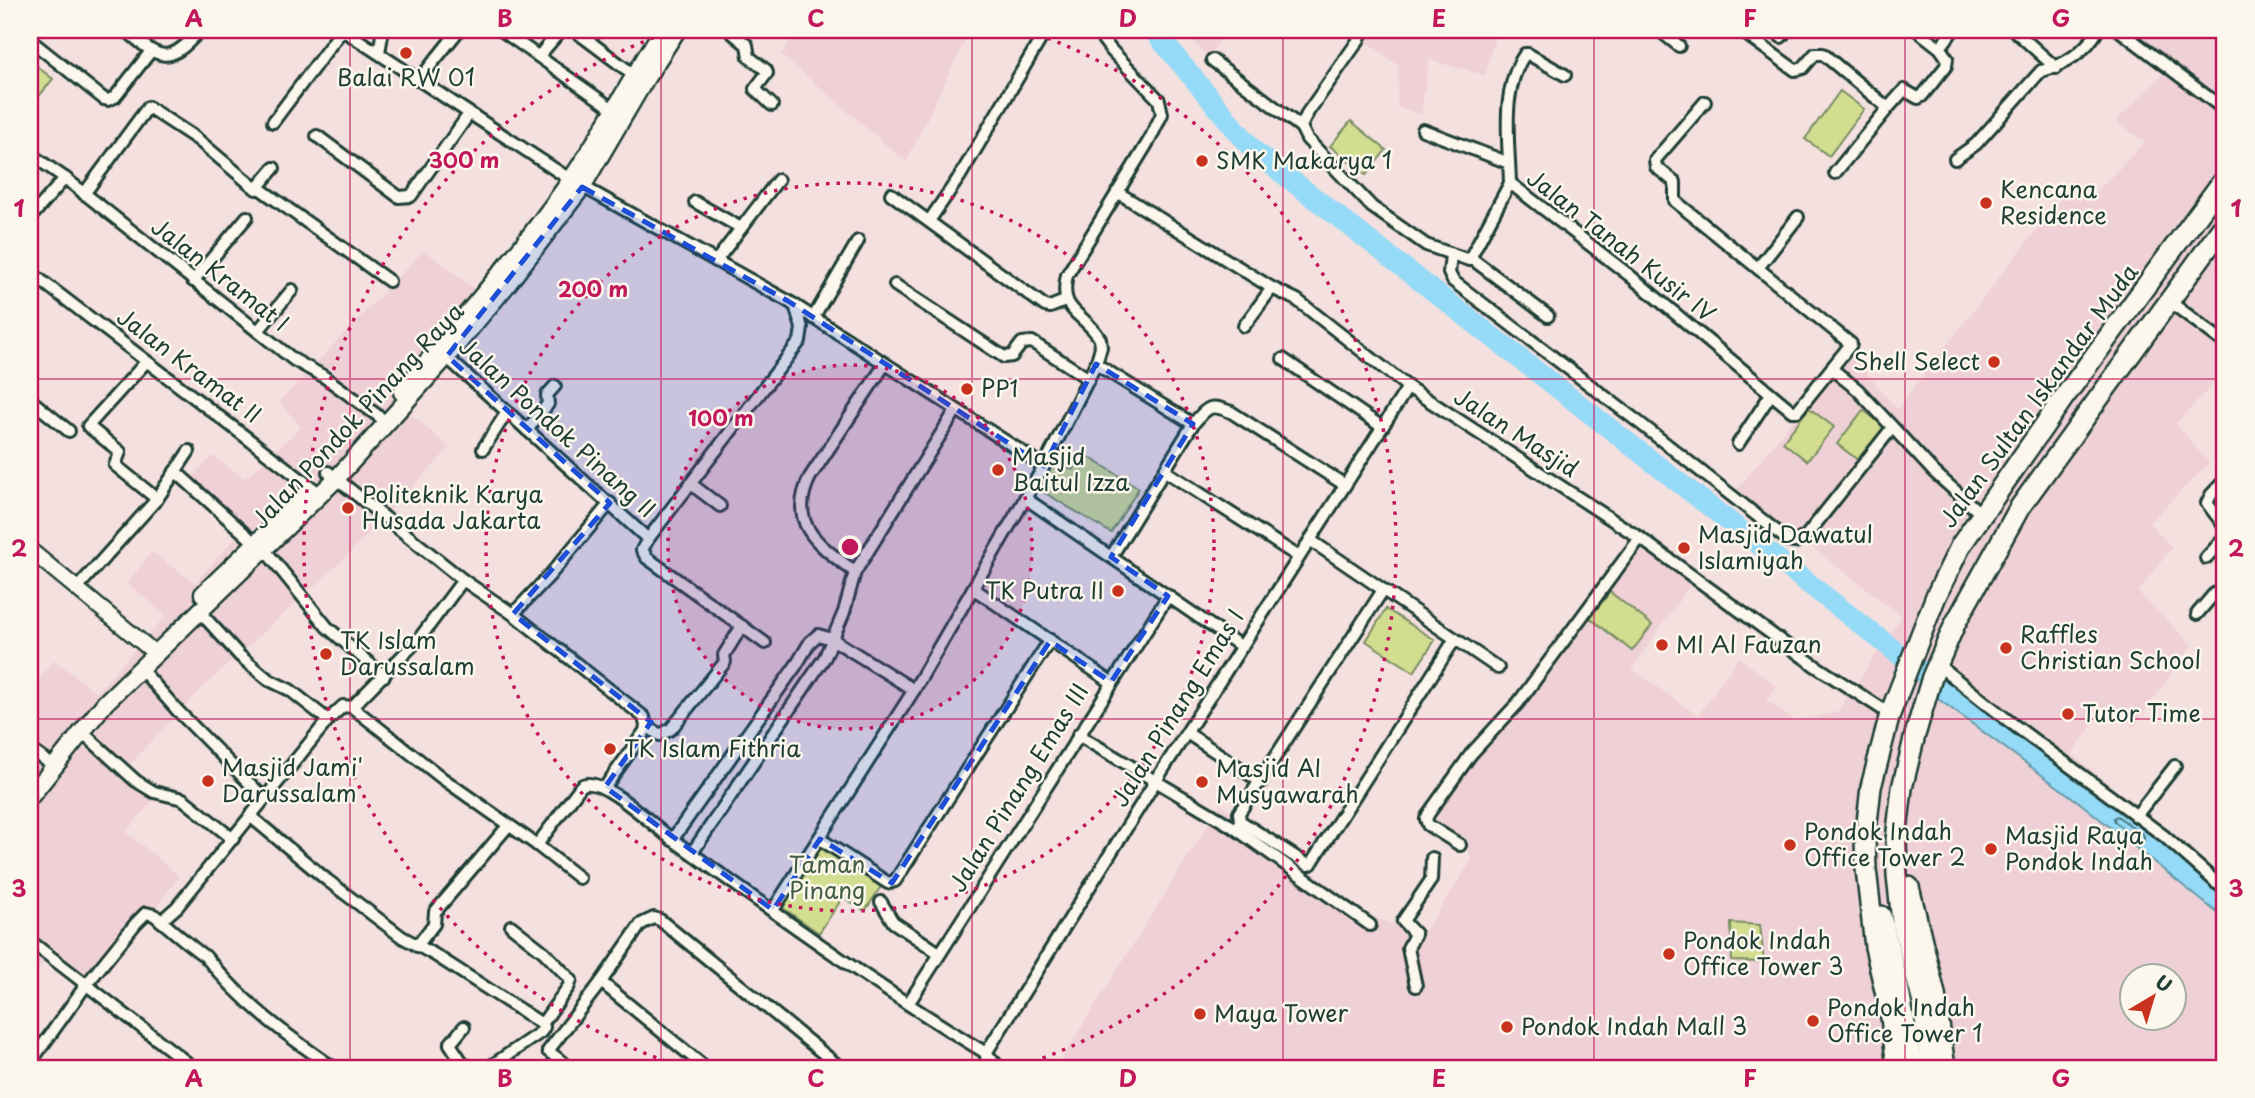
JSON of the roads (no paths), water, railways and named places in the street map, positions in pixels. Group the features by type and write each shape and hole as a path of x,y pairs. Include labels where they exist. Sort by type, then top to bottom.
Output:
{"highway":[{"name":"Jalan Sultan Iskandar Muda","path":"1897,1068 1891,1017 1875,947 1865,840 1874,773 1890,714 1936,596 1961,545 2225,178"},
{"path":"1931,1068 1923,1003 1902,922 1896,840 1898,810 1924,704 1935,671 1967,601 2020,507 2225,224"},
{"name":"Jalan Sultan Iskandar Muda","path":"1866,858 1898,980 1913,1068"},
{"path":"1898,861 1906,874 1935,994 1945,1068"}],"main road":[{"name":"Jalan Pondok Pinang Raya","path":"576,183 613,110 663,30"},
{"name":"Jalan Pondok Pinang Raya","path":"30,784 152,650 317,491 520,267 677,30"},
{"name":"Jalan Pondok Pinang Raya","path":"30,797 81,731 140,668 152,650 199,611 228,578"}],"street":[{"path":"126,30 151,51 162,56 184,48 200,30"},
{"path":"273,122 342,30 576,183 804,312 1044,466"},
{"path":"379,52 383,30"},
{"path":"419,80 459,30"},
{"path":"501,30 613,110"},
{"path":"539,56 561,30"},
{"path":"573,30 634,75"},
{"path":"929,221 960,176 1046,30"},
{"path":"773,910 914,690 974,589 1044,466 1096,364 1100,339 1065,301 1063,288 1067,275 1150,139 1163,108 1159,100 1111,50 1096,30"},
{"path":"1301,127 1308,112 1363,30"},
{"path":"1659,30 1679,46"},
{"path":"1740,30 1795,70 1803,68 1815,54 1823,54 1888,108"},
{"path":"1835,173 1904,90 1918,98 1922,96 1946,66 1947,58 1940,48 1917,30"},
{"path":"1940,48 1953,30"},
{"path":"2014,30 2056,68"},
{"path":"1955,159 1976,144 2041,71 2056,68 2091,41 2098,30"},
{"path":"2119,30 2225,110"},
{"path":"730,31 747,45 749,57 767,72 755,89 772,105"},
{"path":"30,40 108,100 115,97 151,51"},
{"path":"1510,183 1510,100 1512,83 1519,64 1525,54 1528,54 1565,75"},
{"path":"1212,60 1301,127 1307,139 1372,207 1426,245 1465,260 1471,258 1548,316"},
{"name":"Jalan Tanah Kusir IV","path":"1471,258 1510,183 1568,226 1792,411 1797,411 1850,347 1851,342 1676,203 1675,182 1656,167 1655,160 1705,102"},
{"path":"84,194 148,107 197,139 256,189 259,188 389,281"},
{"path":"317,136 405,198 411,196 469,114"},
{"path":"1423,130 1509,163"},
{"name":"Jalan Kramat I","path":"30,154 65,178 304,367 323,376 384,420"},
{"path":"259,188 274,168"},
{"path":"30,218 65,178"},
{"path":"716,261 778,180"},
{"name":"Jalan Masjid","path":"1116,192 1306,307 1408,387 1640,538 1814,665 1890,714"},
{"path":"891,194 1045,306 1050,307 1065,301"},
{"path":"695,202 741,228"},
{"path":"194,281 247,217"},
{"path":"1758,268 1798,217"},
{"path":"648,539 800,341 801,318 804,312 858,241"},
{"path":"1451,255 1449,273 1453,281 1611,400 1789,541 1795,542 1805,536 1892,428"},
{"name":"Jalan Kramat II","path":"30,272 317,491"},
{"path":"895,285 1004,357 1012,356 1022,343 1032,342 1089,379"},
{"path":"1244,326 1272,288"},
{"path":"258,331 292,290"},
{"path":"2169,301 2225,343"},
{"name":"Jalan Pondok Pinang II","path":"442,353 648,539 642,550 644,556 765,643"},
{"path":"1283,359 1382,427"},
{"path":"146,362 88,426 120,452 115,465 157,499"},
{"path":"855,572 814,539 806,526 801,502 810,477 885,364"},
{"path":"1096,364 1193,424"},
{"path":"1832,369 1844,377 1934,472 1981,514"},
{"path":"527,430 548,404 547,395 555,386"},
{"name":"Jalan Pinang Emas I","path":"986,1053 1408,387"},
{"path":"1738,444 1772,394"},
{"path":"30,402 69,431"},
{"path":"1111,557 1193,424 1207,408 1213,406 1231,412 1345,485"},
{"path":"692,853 825,657 844,612 855,572 956,410"},
{"path":"483,449 507,412"},
{"path":"77,588 157,499 188,451"},
{"path":"175,471 260,547 330,630 384,676"},
{"path":"1165,471 1299,557"},
{"path":"332,475 644,717 646,726 660,735 671,729 725,663 724,655 741,626"},
{"path":"2225,480 2207,503 2225,527"},
{"path":"691,484 720,506"},
{"path":"1026,498 1242,647"},
{"path":"513,614 550,575 610,502"},
{"path":"2206,558 2225,537"},
{"path":"1460,845 1428,825 1426,820 1429,813 1471,754 1518,703 1640,538"},
{"path":"1310,540 1498,668"},
{"path":"32,557 77,588 152,650"},
{"path":"352,707 419,639 464,580"},
{"path":"974,589 1111,682"},
{"path":"2197,614 2214,593 2225,589"},
{"path":"1383,590 1239,813 1240,821 1308,865 1314,862 1455,639"},
{"name":"Jalan Pinang Emas III","path":"908,1004 1168,596"},
{"path":"199,611 240,656 268,680 290,690 328,720"},
{"path":"673,840 810,642 818,635 831,639 914,690"},
{"path":"820,839 888,883 895,881 1050,640"},
{"path":"140,668 177,710 264,798"},
{"path":"1935,671 2010,722 2164,836 2221,886 2225,872"},
{"path":"161,921 177,907 328,720 343,706 352,707 579,878"},
{"path":"605,787 646,726"},
{"path":"81,731 136,781 154,792 183,799 233,839"},
{"path":"1187,733 1261,782"},
{"path":"1078,735 1233,827 1370,925"},
{"path":"30,749 48,762"},
{"path":"2136,816 2175,766"},
{"path":"537,845 586,782 605,787 673,840 773,910 908,1004 986,1053 997,1068"},
{"path":"250,816 327,880 402,937 456,968 543,1026"},
{"path":"416,946 435,924 435,912 508,826"},
{"path":"1416,986 1408,948 1416,934 1403,921 1431,880 1432,858"},
{"path":"881,902 894,922 939,953"},
{"path":"30,1063 86,985 143,915 154,915 194,946 200,955 205,956 230,987 250,1006 334,1068"},
{"path":"570,1068 548,1051 641,924 653,918 660,920 841,1068"},
{"path":"488,1068 541,1032 570,981 544,952 511,926"},
{"path":"30,959 34,945 194,1068"},
{"path":"601,982 706,1068"},
{"path":"464,1027 450,1044 466,1068"},
{"path":"986,1053 987,1068"}],"water":[{"path":"1943,677 2008,729 2134,818 2225,896 2225,919 2080,803 1937,698"}],"waterway":[{"path":"1153,30 1254,151 1945,690"}],"place":[{"name":"Balai RW 01","path":"406,53"},
{"name":"SMK Makarya 1","path":"1202,161"},
{"name":"Kencana Residence","path":"1986,203"},
{"name":"Shell Select","path":"1994,362"},
{"name":"PP1","path":"967,389"},
{"name":"Masjid Baitul Izza","path":"998,470"},
{"name":"Politeknik Karya Husada Jakarta","path":"348,508"},
{"name":"Masjid Dawatul Islamiyah","path":"1684,548"},
{"name":"TK Putra II","path":"1118,591"},
{"name":"MI Al Fauzan","path":"1662,645"},
{"name":"Raffles Christian School","path":"2006,648"},
{"name":"TK Islam Darussalam","path":"326,654"},
{"name":"Tutor Time","path":"2068,714"},
{"name":"TK Islam Fithria","path":"610,749"},
{"name":"Masjid Jami' Darussalam","path":"208,781"},
{"name":"Masjid Al Musyawarah","path":"1202,782"},
{"name":"Pondok Indah Office Tower 2","path":"1790,845"},
{"name":"Masjid Raya Pondok Indah","path":"1991,849"},
{"name":"Pondok Indah Office Tower 3","path":"1669,954"},
{"name":"Maya Tower","path":"1200,1014"},
{"name":"Pondok Indah Office Tower 1","path":"1813,1021"},
{"name":"Pondok Indah Mall 3","path":"1507,1027"}],"park label":[{"name":"Taman Pinang","path":"827,878"}]}
